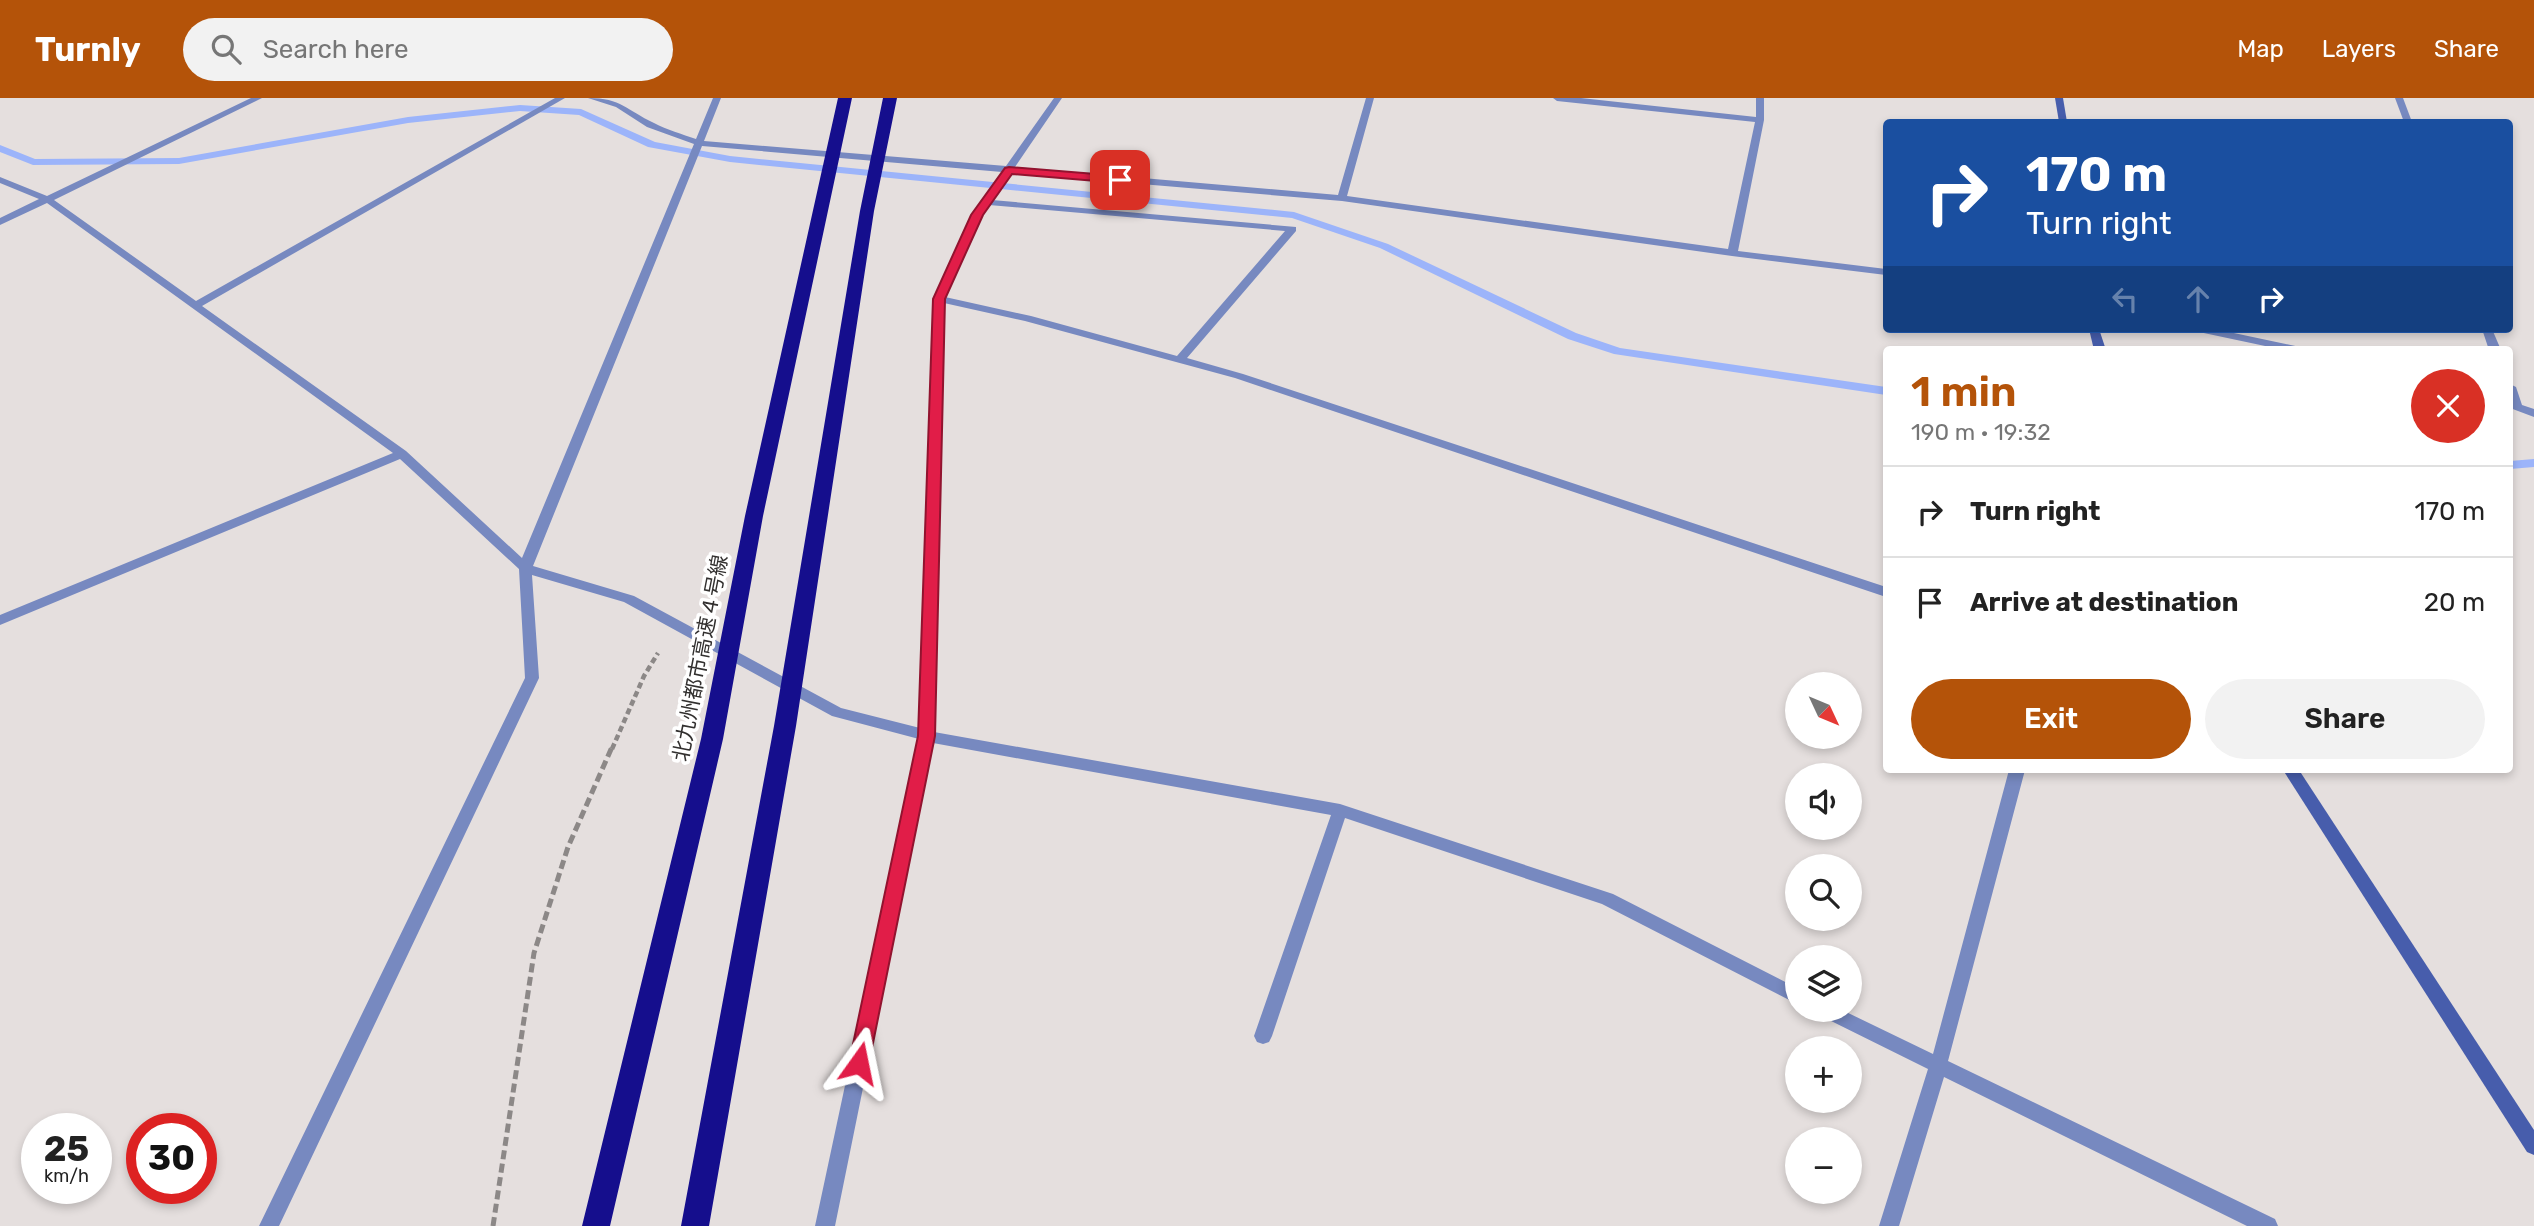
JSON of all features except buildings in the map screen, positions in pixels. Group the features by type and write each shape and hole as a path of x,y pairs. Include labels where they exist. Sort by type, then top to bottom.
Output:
{"highway":[{"path":"695,1226 785,726 867,211 890,99"},
{"name":"北九州都市高速４号線","path":"596,1226 712,739 754,516 845,100"}],"street":[{"path":"0,222 255,98"},
{"path":"194,306 561,98"},
{"path":"592,98 619,104 650,125 699,143 1342,198 1883,272"},
{"path":"269,1226 532,678 525,568 717,98"},
{"path":"825,1226 927,736 939,299 977,215 1058,98"},
{"path":"1342,198 1370,98"},
{"path":"1556,98 1760,120"},
{"path":"1732,253 1760,120 1760,98"},
{"path":"2059,98 2062,119"},
{"path":"2399,98 2407,119"},
{"path":"0,180 47,199 402,454 525,568 629,599 837,712 927,736 1340,810 1607,899 1785,990"},
{"path":"986,202 1292,229 1179,360"},
{"path":"939,299 1027,318 1239,376 1883,591"},
{"path":"2218,333 2281,346"},
{"path":"2513,405 2534,413"},
{"path":"0,620 402,454"},
{"path":"1889,1226 1938,1067 2016,773"},
{"path":"2293,773 2534,1146"},
{"path":"1263,1036 1340,810"},
{"path":"1849,1022 2268,1226"}],"path":[{"path":"493,1226 534,953 568,848 644,676 675,624"}],"waterway":[{"path":"0,148 33,162 179,161 408,120 520,108 581,112 652,145 730,159 1294,215 1384,246 1572,336 1618,351 1883,391"},
{"path":"2513,465 2534,463"}],"route":[{"path":"859,1063 927,736 939,299 977,215 1009,170 1120,180"}]}
